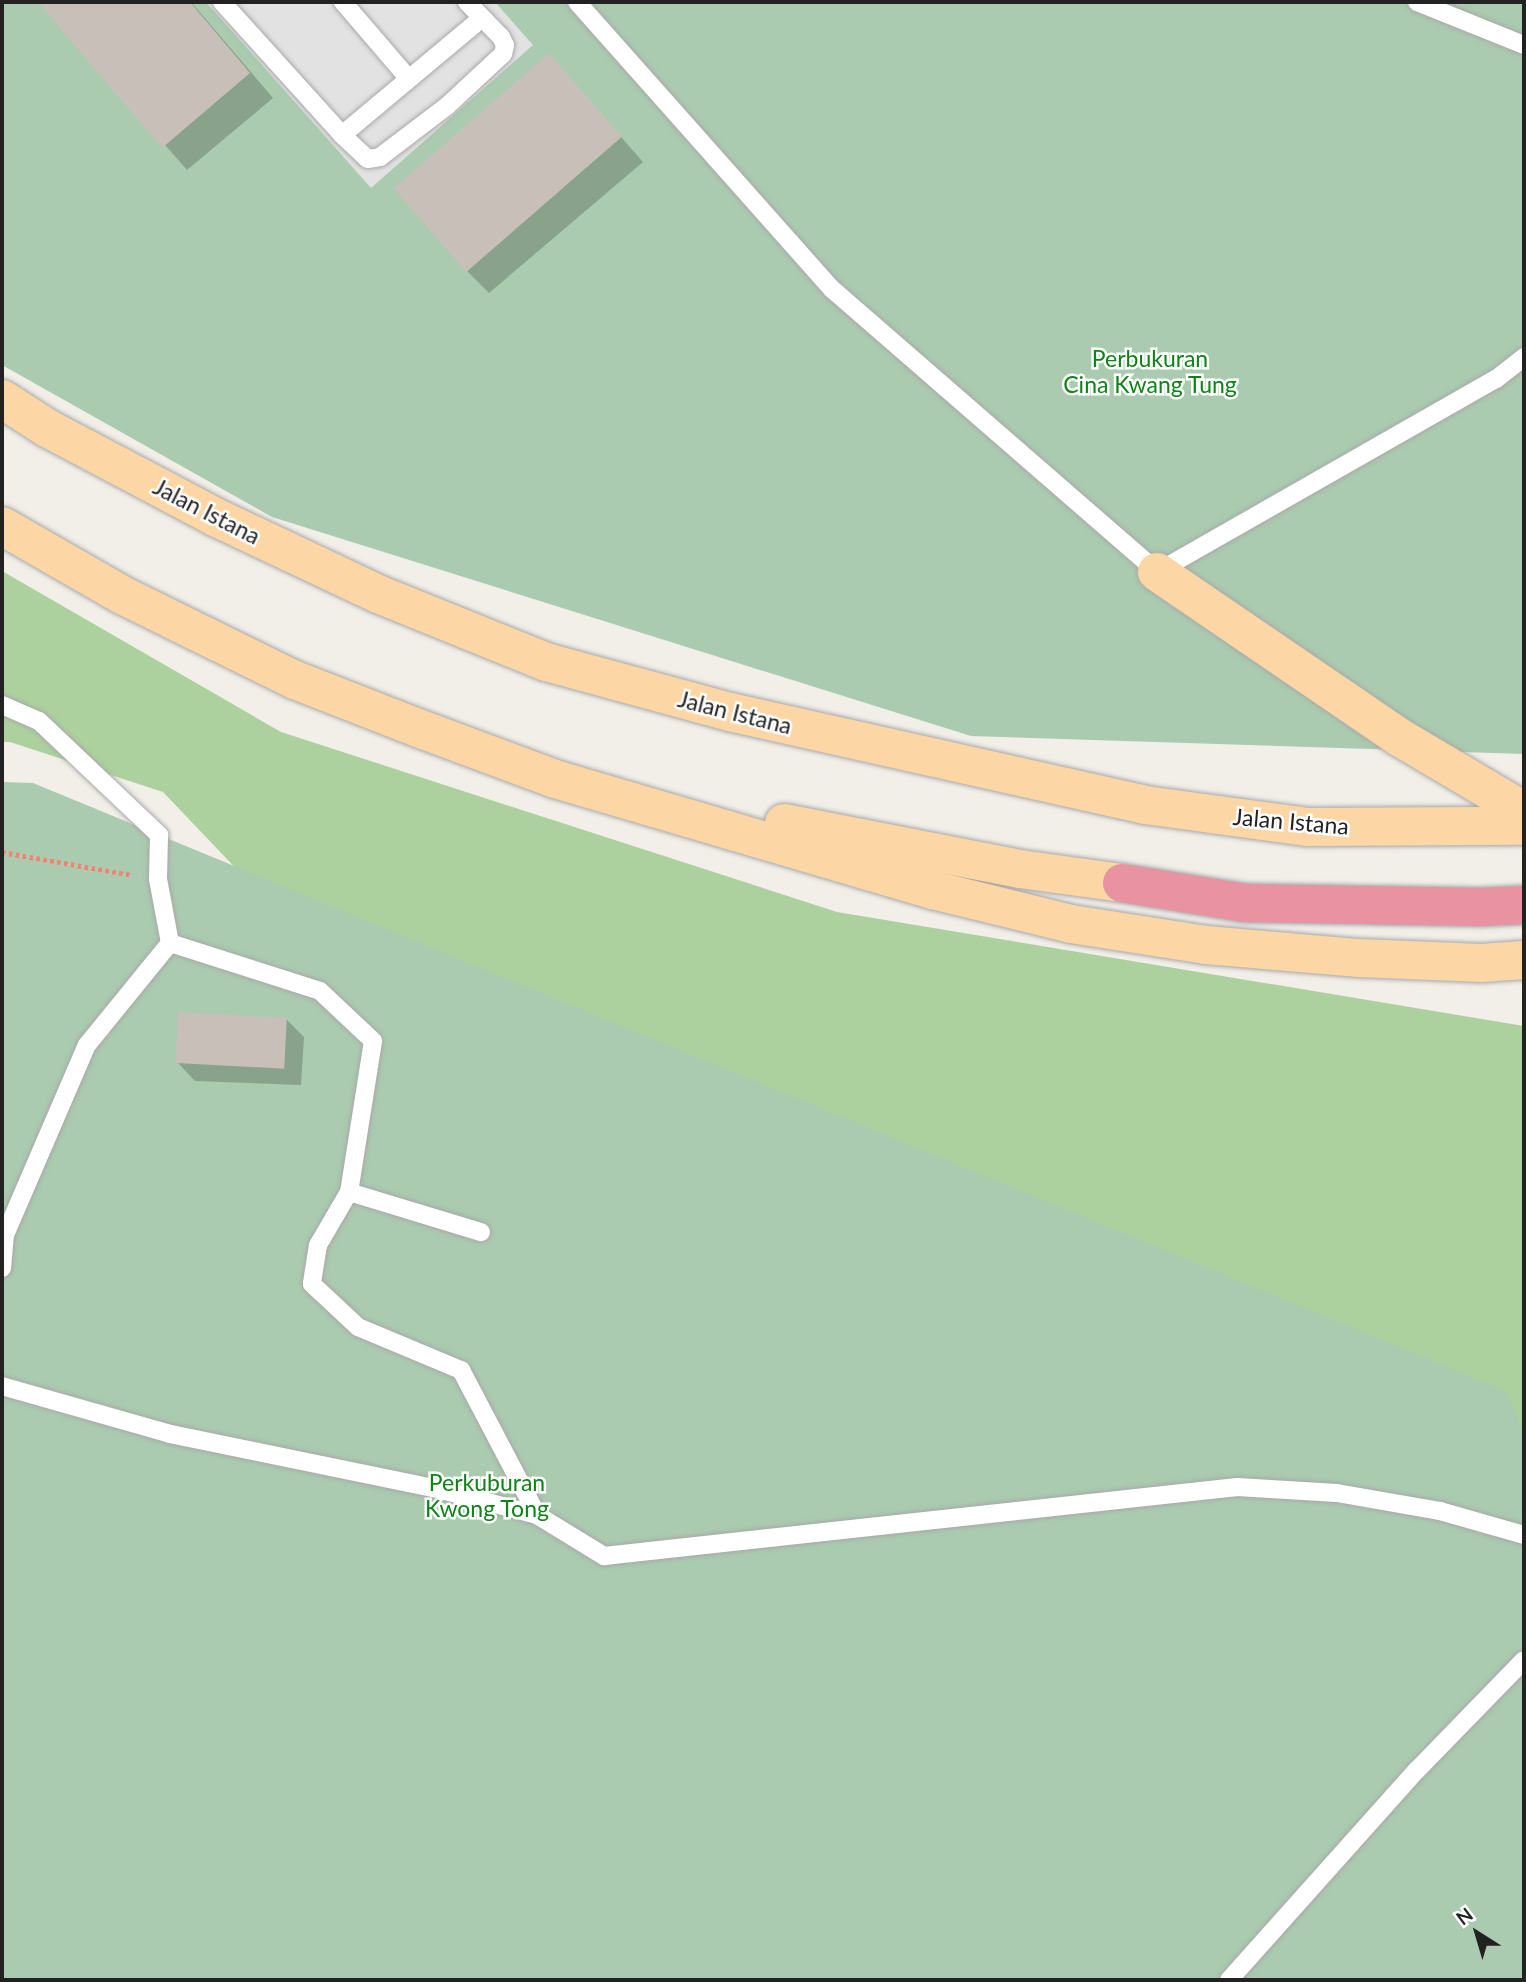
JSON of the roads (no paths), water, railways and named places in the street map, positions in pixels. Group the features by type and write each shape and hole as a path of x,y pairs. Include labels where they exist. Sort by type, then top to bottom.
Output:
{"highway":[{"path":"1122,883 1245,903 1480,907 1524,905"}],"main road":[{"name":"Jalan Istana","path":"2,399 47,428 215,517 378,594 546,662 730,712 1145,805 1307,827 1524,826"},
{"path":"2,526 122,595 295,680 555,779 933,890 1071,924 1206,945 1359,958 1482,962 1524,960"},
{"path":"1157,572 1399,737 1524,811"},
{"path":"555,779 1020,869 1122,883"}],"lane":[{"path":"222,2 342,135 368,159 380,157 447,106 503,54 505,45 500,37 467,2"},
{"path":"343,2 409,79"},
{"path":"577,2 832,289 1157,572 1496,379 1524,357"},
{"path":"1417,2 1524,45"},
{"path":"342,135 482,18"},
{"path":"2,705 39,721 159,835 158,879 170,943 87,1045 5,1235 2,1268"},
{"path":"170,943 320,990 373,1041 349,1192 318,1245 312,1284 358,1327 461,1370 537,1515"},
{"path":"349,1192 481,1232"},
{"path":"2,1386 170,1434 434,1488 537,1515 604,1556 1237,1487 1337,1493 1440,1511 1524,1535"},
{"path":"1229,1980 1417,1770 1524,1660"}],"park label":[{"name":"Perbukuran Cina Kwang Tung","path":"1150,371"},
{"name":"Perkuburan Kwong Tong","path":"487,1495"}]}
